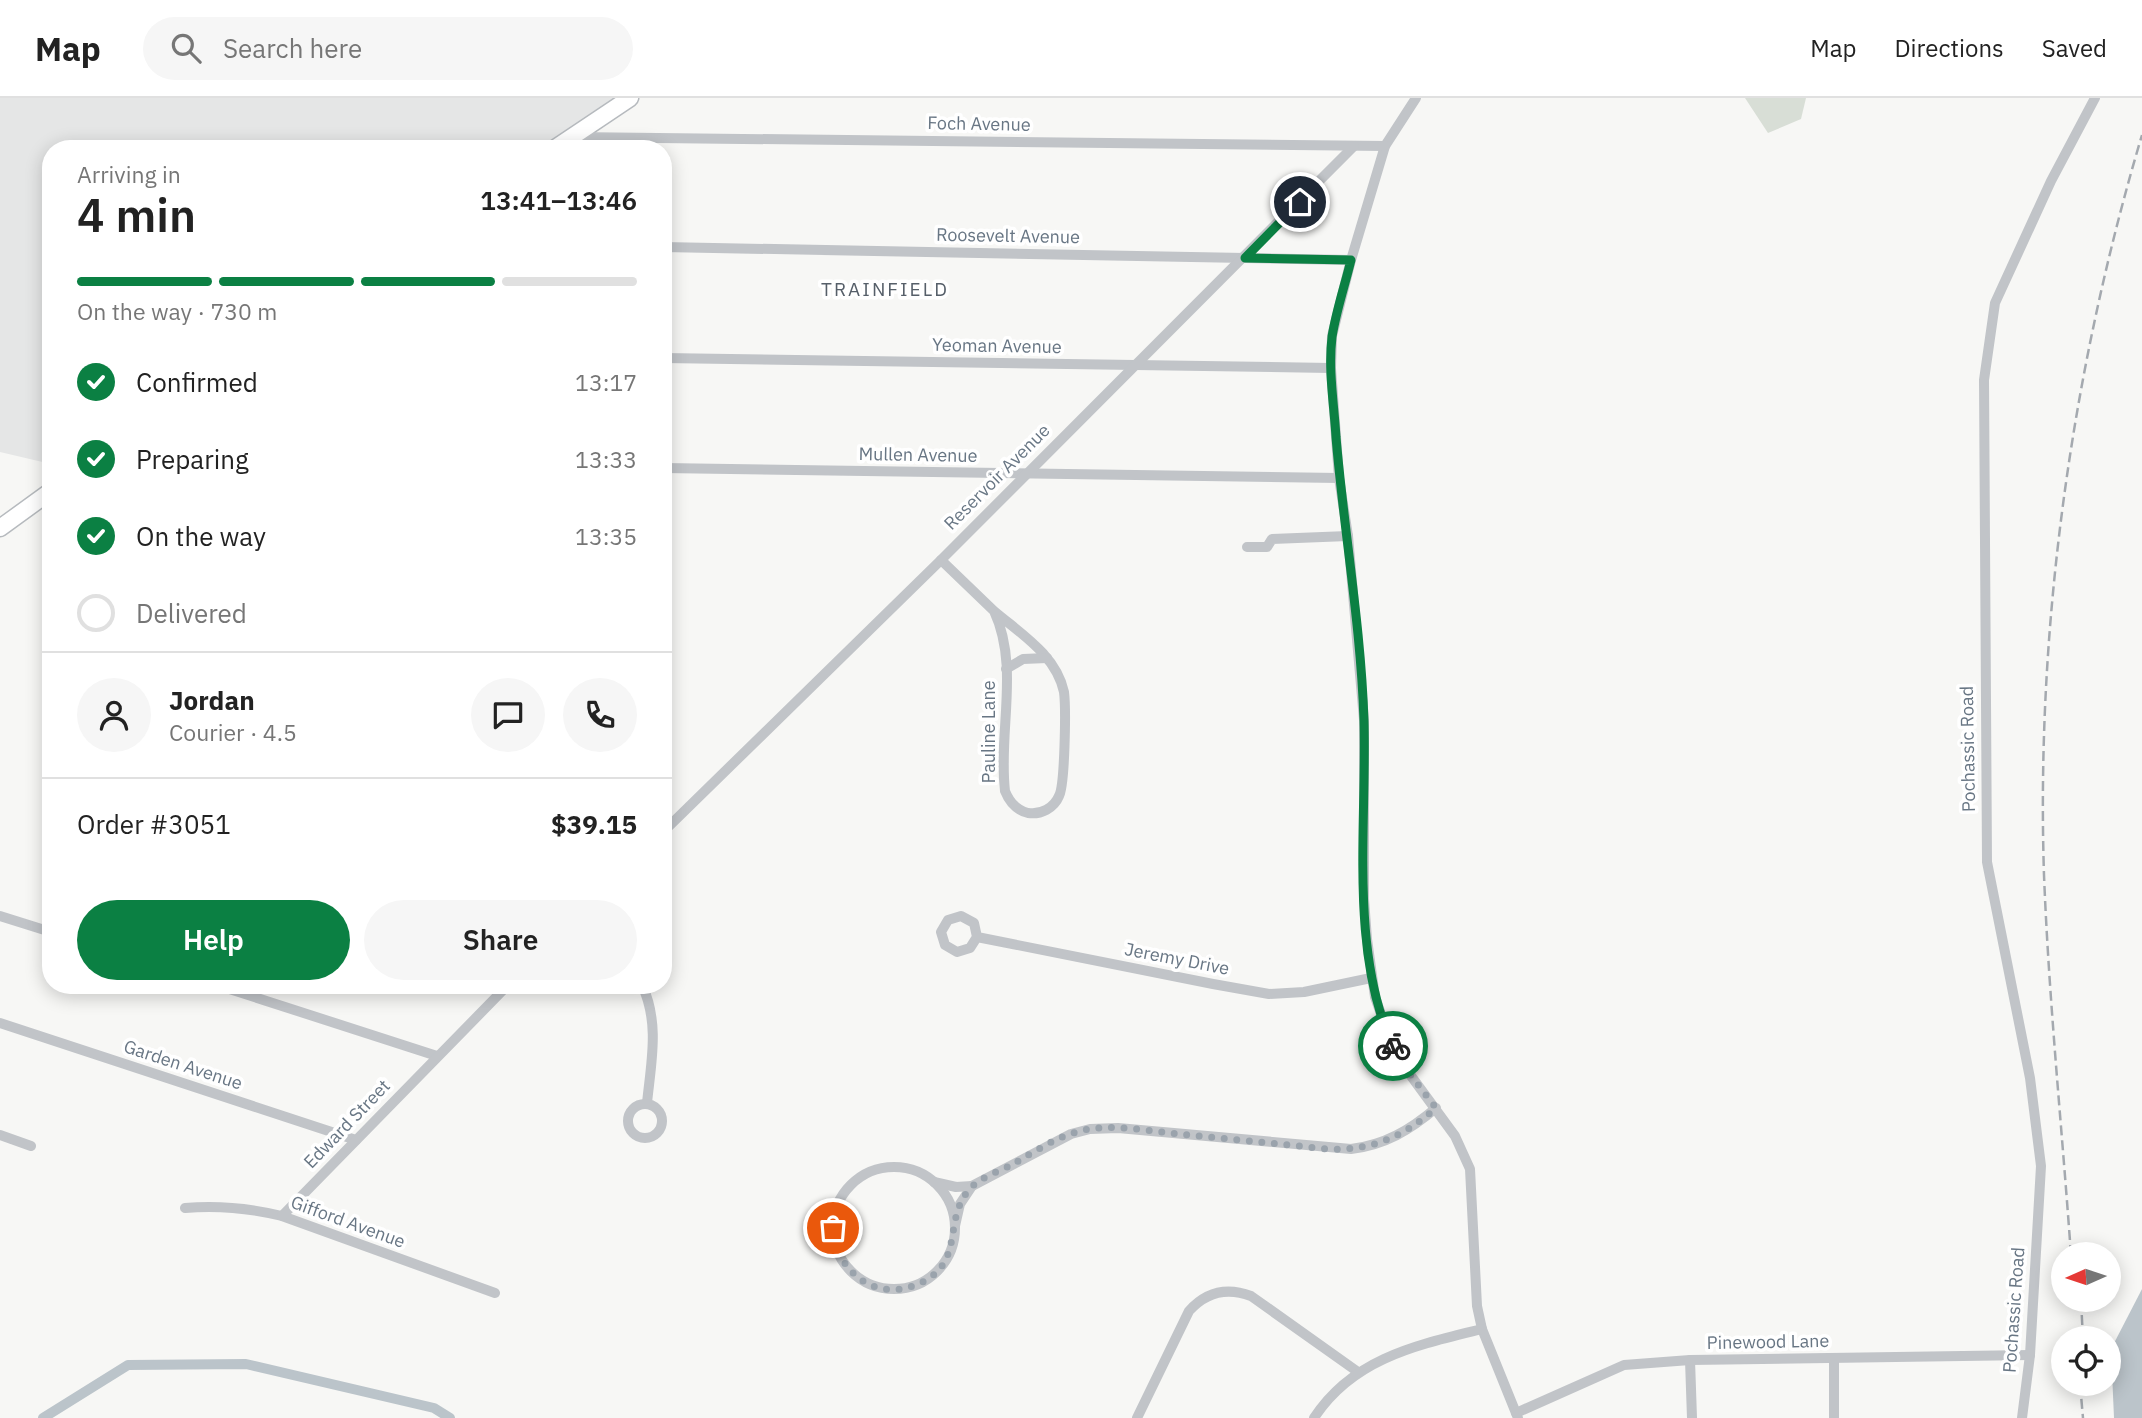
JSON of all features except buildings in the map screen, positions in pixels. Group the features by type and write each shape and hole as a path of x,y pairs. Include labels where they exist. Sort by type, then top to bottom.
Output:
{"main road":[{"path":"568,140 629,98"},
{"path":"0,528 42,498"}],"street":[{"path":"1416,98 1385,146 1351,260 1332,336 1331,368 1339,478 1348,536 1364,720 1364,899 1371,978 1381,1016 1397,1053 1460,1145 1469,1169 1474,1278 1482,1329 1517,1415"},
{"name":"Pochassic Road","path":"2022,1418 2030,1355 2041,1166 2030,1078 1987,862 1984,380 1996,303 2051,181 2095,98"},
{"name":"Foch Avenue","path":"572,137 1385,146"},
{"name":"Reservoir Avenue","path":"672,823 1133,365 1245,258 1354,146"},
{"name":"Roosevelt Avenue","path":"672,247 1351,260"},
{"name":"Yeoman Avenue","path":"672,358 1331,368"},
{"name":"Mullen Avenue","path":"672,468 1339,478"},
{"path":"1247,547 1267,547 1272,540 1348,536"},
{"name":"Pauline Lane","path":"940,559 1047,658 1056,670 1065,692 1062,785 1055,803 1040,812 1021,810 1011,802 1005,791 1006,668 1004,641 994,611"},
{"name":"Pauline Lane","path":"1006,668 1023,659 1047,658"},
{"path":"0,916 42,929"},
{"name":"Jeremy Drive","path":"977,937 1269,993 1304,992 1371,978"},
{"path":"245,994 438,1056 499,994"},
{"path":"646,994 651,1008 653,1032 647,1103"},
{"name":"Garden Avenue","path":"0,1023 356,1140"},
{"name":"Edward Street","path":"282,1216 438,1056"},
{"path":"972,1186 960,1204 952,1246 944,1263 930,1277 904,1289 885,1289 866,1283 850,1272 839,1256 833,1237 836,1208 846,1191 860,1177 878,1169 898,1167 917,1172 934,1182 956,1187 972,1186 1062,1138 1090,1129 1128,1129 1352,1149 1376,1144 1401,1134 1436,1108"},
{"path":"0,1135 31,1146"},
{"path":"934,1182 947,1198 955,1226"},
{"name":"Gifford Avenue","path":"185,1208 218,1205 282,1216 495,1293"},
{"path":"1137,1418 1189,1311 1201,1299 1217,1292 1234,1291 1251,1296 1358,1372"},
{"path":"1314,1418 1335,1392 1371,1363 1408,1348 1482,1329"},
{"name":"Pinewood Lane","path":"1517,1415 1624,1365 1690,1360 2030,1355"},
{"path":"1834,1359 1834,1418"},
{"path":"1690,1360 1692,1418"}],"shaded area":[{"path":"0,98 629,98 567,140 42,140 42,462 0,452"},
{"path":"1745,98 1806,98 1801,119 1768,133"},
{"path":"2142,1289 2142,1418 2114,1418 2113,1396 2121,1396 2121,1330"}],"waterway":[{"path":"43,1418 128,1365 246,1364 434,1408 450,1418"}],"railway":[{"path":"2070,1242 2046,923 2043,782 2046,689 2063,502 2078,409 2117,225 2142,135"},
{"path":"2082,1312 2082,1326"},
{"path":"2081,1396 2083,1418"}],"way so far":[{"path":"833,1228 839,1256 850,1272 875,1287 904,1289 930,1277 944,1263 952,1246 958,1208 972,1186 1071,1134 1090,1129 1128,1129 1328,1149 1364,1148 1389,1140 1412,1128 1436,1108 1406,1069 1393,1046"}],"district":[{"name":"TRAINFIELD","path":"885,289"}],"route":[{"path":"1300,202 1245,258 1351,260 1332,336 1331,368 1339,478 1348,536 1364,720 1364,899 1367,939 1371,978 1381,1016 1393,1046"}]}
